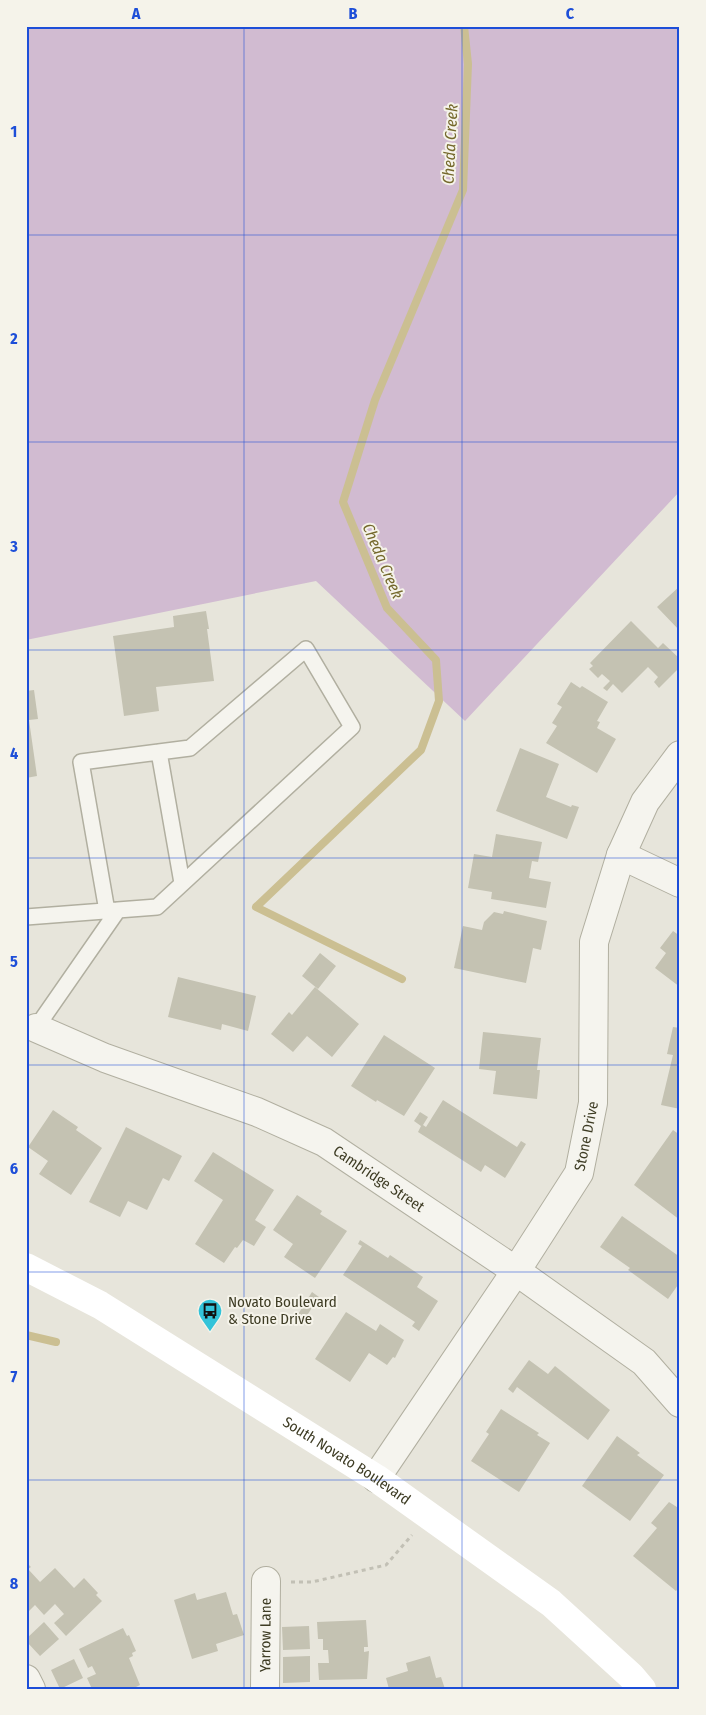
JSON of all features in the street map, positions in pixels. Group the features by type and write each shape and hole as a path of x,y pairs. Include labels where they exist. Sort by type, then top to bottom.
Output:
{"main road":[{"name":"South Novato Boulevard","path":"26,1267 100,1305 376,1478 551,1603 631,1676 642,1689"}],"street":[{"name":"Stone Drive","path":"376,1478 516,1271 579,1173 593,1103 594,942 621,855 645,802 680,755"},
{"path":"621,855 680,883"},
{"name":"Cambridge Street","path":"36,1028 106,1058 257,1112 324,1142 516,1271 644,1362 680,1403"},
{"name":"Yarrow Lane","path":"265,1689 266,1581"},
{"path":"26,1679 31,1689"}],"lane":[{"path":"26,917 113,910 157,907 352,727 306,649 190,748 81,762 113,910 36,1028"},
{"path":"159,752 182,883"}],"path":[{"path":"312,1582 386,1565 428,1515"}],"shaded area":[{"path":"26,26 680,26 680,491 465,721 316,581 26,640"}],"building":[{"path":"680,586 680,631 657,607"},
{"path":"206,611 214,681 156,687 159,711 124,716 113,636 174,627 173,616"},
{"path":"631,621 658,648 663,643 680,659 680,667 659,688 654,682 658,677 648,667 622,693 613,684 607,691 603,688 610,681 602,674 598,678 589,669 593,666 590,663"},
{"path":"571,682 580,688 582,686 608,702 597,721 600,722 597,728 616,739 597,773 546,743 557,726 552,723 562,707 557,704"},
{"path":"34,690 38,719 29,720 37,776 26,778 26,691"},
{"path":"520,748 559,764 546,797 571,807 572,805 579,807 567,839 496,811"},
{"path":"496,834 542,842 538,862 532,861 529,878 551,882 546,908 491,899 492,892 468,888 474,854 492,857"},
{"path":"504,911 547,921 541,950 533,948 526,983 454,968 463,926 482,930 484,922 494,912 503,914"},
{"path":"673,931 680,936 680,987 655,968 666,953 660,948"},
{"path":"320,953 336,966 318,989 302,976"},
{"path":"178,977 256,996 248,1031 222,1024 221,1030 168,1017"},
{"path":"315,987 359,1024 332,1057 307,1036 293,1052 271,1034 289,1012 292,1015"},
{"path":"673,1027 680,1028 680,1109 661,1105 673,1055 667,1054"},
{"path":"483,1032 541,1038 537,1070 540,1070 537,1099 493,1094 496,1071 479,1069"},
{"path":"384,1035 435,1068 404,1116 377,1100 376,1102 351,1086"},
{"path":"443,1100 517,1147 521,1141 526,1144 505,1178 485,1165 481,1172 418,1132 421,1126 414,1121 420,1112 428,1117 423,1125 426,1127"},
{"path":"53,1110 78,1127 76,1130 102,1148 71,1195 39,1174 48,1161 28,1147"},
{"path":"126,1127 182,1156 169,1181 163,1178 147,1210 128,1201 120,1217 89,1202"},
{"path":"673,1130 680,1135 680,1220 634,1185"},
{"path":"213,1152 274,1190 255,1220 266,1227 254,1246 243,1240 237,1248 235,1247 224,1263 195,1244 223,1200 194,1181"},
{"path":"297,1195 322,1211 320,1214 347,1231 315,1278 284,1257 293,1244 273,1230"},
{"path":"622,1216 680,1257 680,1282 668,1299 628,1270 630,1268 600,1247"},
{"path":"360,1240 388,1258 390,1255 423,1277 417,1287 438,1301 419,1331 412,1326 415,1322 343,1275 362,1246 358,1244"},
{"path":"312,1292 319,1297 302,1323 295,1319"},
{"path":"346,1312 376,1331 380,1324 404,1340 395,1358 393,1357 387,1365 369,1353 350,1382 315,1359"},
{"path":"529,1360 548,1374 555,1366 610,1410 588,1440 517,1387 513,1393 508,1389"},
{"path":"501,1409 539,1433 537,1435 550,1443 519,1492 471,1461 489,1434 486,1432"},
{"path":"617,1436 640,1453 637,1455 664,1475 630,1521 582,1486"},
{"path":"669,1502 680,1509 680,1586 676,1591 633,1556 657,1528 651,1523"},
{"path":"26,1562 31,1567 28,1569 40,1582 55,1568 74,1588 84,1578 98,1593 96,1595 102,1601 66,1636 54,1623 64,1614 55,1604 44,1615 35,1605 29,1611 26,1608"},
{"path":"226,1592 233,1615 237,1614 244,1635 216,1644 218,1651 192,1659 174,1600 195,1593 197,1600"},
{"path":"366,1620 368,1647 364,1647 364,1652 369,1651 367,1679 319,1680 318,1663 329,1663 328,1650 323,1650 323,1639 318,1639 317,1622"},
{"path":"44,1622 59,1639 40,1656 26,1639"},
{"path":"309,1626 310,1649 283,1650 282,1627"},
{"path":"123,1628 127,1636 129,1635 136,1651 129,1658 140,1685 132,1689 92,1689 87,1678 96,1674 92,1666 88,1668 79,1649"},
{"path":"310,1656 310,1682 283,1683 283,1657"},
{"path":"430,1656 436,1678 441,1677 445,1689 389,1689 386,1678 408,1671 406,1663"},
{"path":"74,1659 83,1678 60,1689 51,1670"}],"waterway":[{"name":"Cheda Creek","path":"402,979 256,907 421,750 439,701 436,660 387,608 343,502 375,400 463,190 468,64 464,26"},
{"name":"Cheda Creek","path":"26,1335 56,1342"}],"place":[{"name":"Novato Boulevard & Stone Drive","path":"210,1332"}]}
